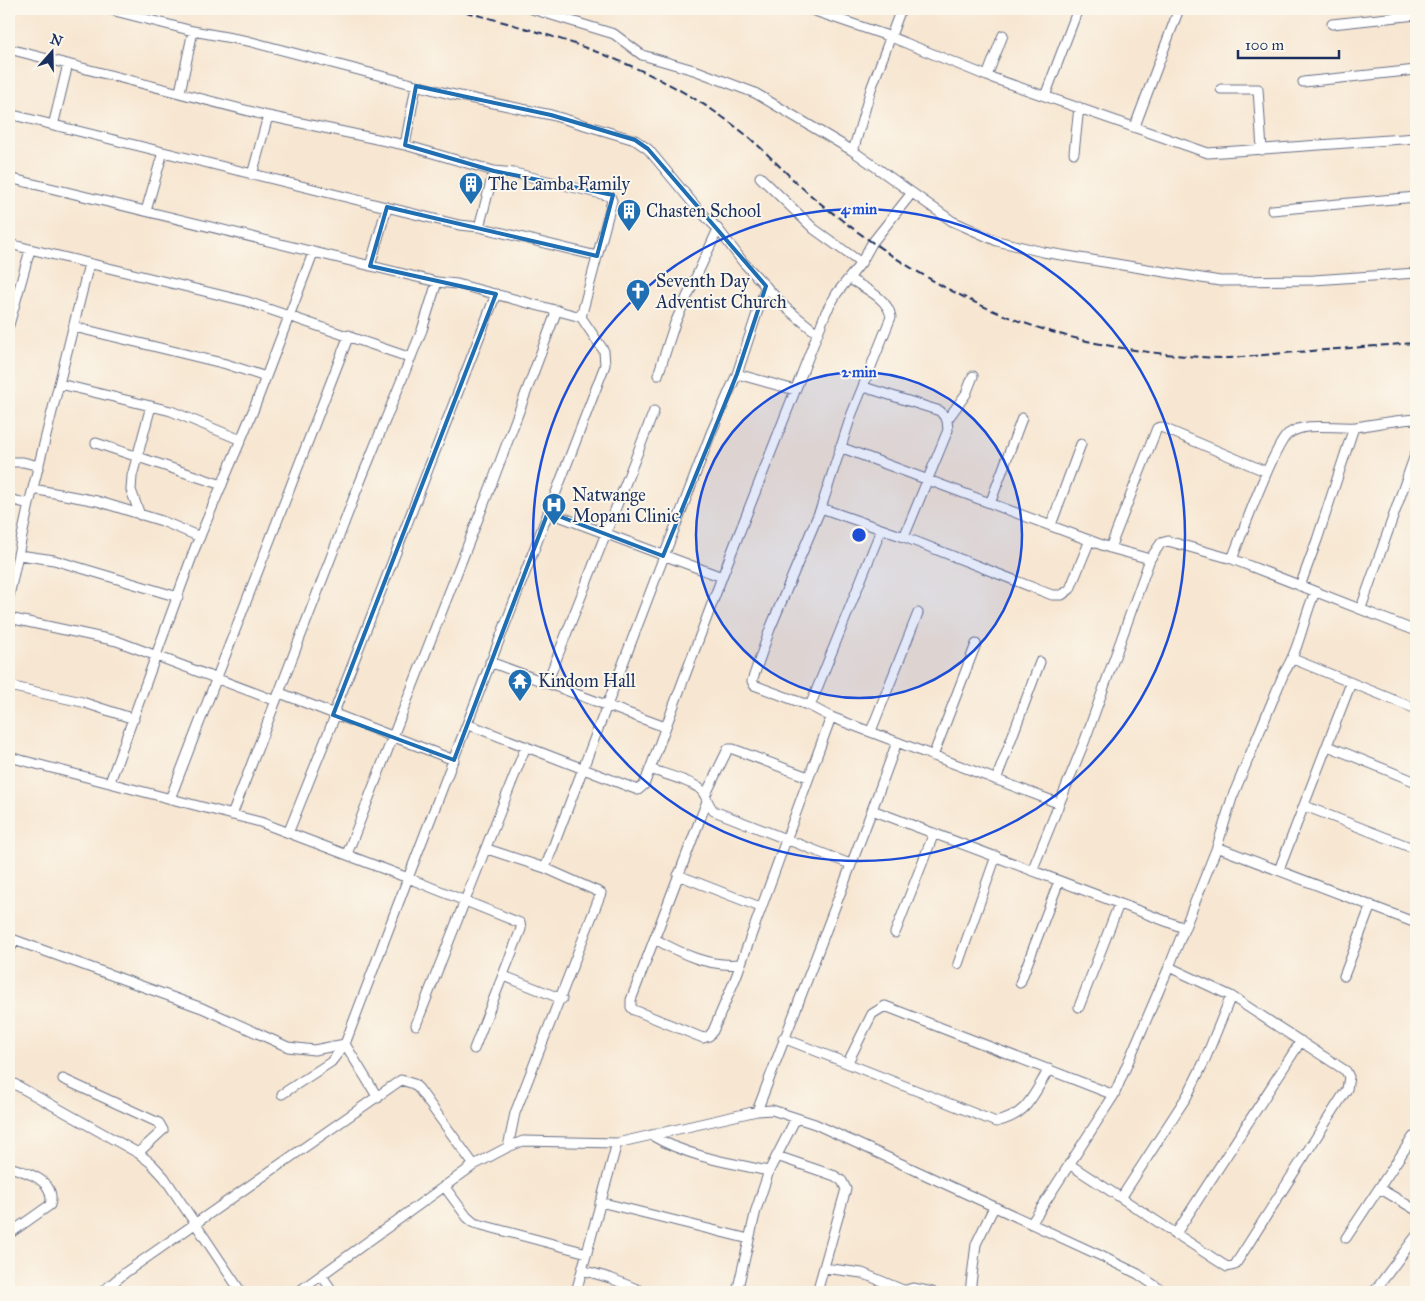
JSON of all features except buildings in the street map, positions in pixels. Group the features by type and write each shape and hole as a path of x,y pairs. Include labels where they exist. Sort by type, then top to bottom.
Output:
{"street":[{"path":"107,9 193,31 248,41 416,86 551,115 635,140 648,149 691,201 718,229 743,262 786,308 817,333"},
{"path":"532,9 614,34 642,55 697,71 755,93 853,151 911,194 952,221 997,241 1074,258 1220,281 1258,282 1416,273"},
{"path":"809,9 891,36 987,76 1208,153 1416,138"},
{"path":"853,151 871,89 901,9"},
{"path":"1046,96 1078,9"},
{"path":"1135,126 1179,9"},
{"path":"1332,24 1416,15"},
{"path":"180,92 193,31"},
{"path":"987,76 1003,35"},
{"path":"9,48 268,116 404,145 494,170 610,196 612,201 581,317"},
{"path":"53,126 68,64"},
{"path":"1303,82 1416,70"},
{"path":"404,145 416,86"},
{"path":"1221,89 1258,89 1262,150"},
{"path":"1074,153 1079,107"},
{"path":"9,114 388,208 459,225 479,227 597,256"},
{"path":"252,175 268,116"},
{"path":"146,212 163,152"},
{"path":"479,227 494,170"},
{"path":"760,177 814,229 861,263"},
{"path":"9,178 313,253 436,282 457,284 581,317 604,351 605,365 345,1044 331,1062 282,1094"},
{"path":"467,724 638,790 644,785 722,577 817,333 837,293 850,279 872,243 911,194"},
{"path":"1272,210 1416,198"},
{"path":"370,266 388,208"},
{"path":"658,375 675,322 718,229"},
{"path":"9,244 245,301 289,314 410,358"},
{"path":"9,325 30,250"},
{"path":"110,782 200,537 241,440 313,253"},
{"path":"9,596 29,504 89,264"},
{"path":"850,279 883,301 890,310 891,316 840,447 821,508 770,630 752,681 758,688 810,706 831,717 1058,803"},
{"path":"232,815 356,492 410,358 436,282"},
{"path":"545,868 711,433 737,374 766,286"},
{"path":"289,832 496,294"},
{"path":"347,854 394,736 556,310"},
{"path":"74,327 226,364 266,377"},
{"path":"170,799 349,336"},
{"path":"737,374 795,390"},
{"path":"947,420 966,394 973,376"},
{"path":"60,384 171,411 241,440"},
{"path":"864,388 940,411 947,420 948,430 904,537"},
{"path":"140,514 131,490 136,456 151,406"},
{"path":"547,682 654,411"},
{"path":"991,502 1022,418"},
{"path":"1232,559 1267,472 1282,441 1293,431 1308,428 1354,427 1391,420 1416,419"},
{"path":"1110,548 1157,428 1161,427 1267,472"},
{"path":"1300,586 1354,427"},
{"path":"96,443 222,485"},
{"path":"1050,525 1081,444"},
{"path":"840,447 1110,548 1150,559"},
{"path":"1361,608 1416,452"},
{"path":"9,462 23,462 39,466"},
{"path":"33,489 97,501 140,514 200,537"},
{"path":"9,498 29,504"},
{"path":"821,508 904,537 1052,595 1062,595 1070,589 1090,540"},
{"path":"548,512 722,577"},
{"path":"810,706 881,530"},
{"path":"1032,871 1085,740 1150,559 1161,544 1168,541 1232,559 1416,630"},
{"path":"19,555 61,562 178,597"},
{"path":"1031,1224 1114,1095 1169,967 1217,847 1232,798 1284,673 1293,658 1308,610 1316,592"},
{"path":"871,732 918,613"},
{"path":"9,618 117,641 217,679 334,715 394,736 454,760"},
{"path":"933,756 976,644"},
{"path":"1293,658 1416,709"},
{"path":"490,662 665,727"},
{"path":"996,780 1040,662"},
{"path":"1279,870 1351,683"},
{"path":"9,686 82,702 134,719"},
{"path":"808,776 733,749 728,749 706,798 655,939 630,1000 631,1007 703,1038 709,1036 713,1031 740,964 831,717"},
{"path":"757,1111 783,1038 897,742"},
{"path":"416,1025 526,746"},
{"path":"1328,746 1416,782"},
{"path":"9,757 110,782 289,832 520,923 521,929 504,976 474,1049"},
{"path":"650,769 699,788 714,811 850,864"},
{"path":"1305,806 1410,847"},
{"path":"872,810 1184,928"},
{"path":"895,934 934,833"},
{"path":"1217,847 1416,924"},
{"path":"487,849 545,868 601,893 562,999 516,1113 508,1147"},
{"path":"958,964 996,856"},
{"path":"678,875 760,907"},
{"path":"1020,983 1059,881"},
{"path":"1079,1007 1119,904"},
{"path":"1344,976 1371,905"},
{"path":"9,951 12,939 181,1000 288,1047 314,1050 345,1044"},
{"path":"655,939 682,953 716,965 740,964"},
{"path":"1068,1164 1227,1267 1235,1265 1349,1084 1346,1071 1301,1041 1231,996 1169,967"},
{"path":"504,976 562,999"},
{"path":"1120,1198 1187,1096 1204,1062 1231,996"},
{"path":"848,1062 872,1014 885,1006 1114,1095"},
{"path":"783,1038 848,1062 996,1122 1010,1119 1023,1111 1049,1069"},
{"path":"1175,1234 1301,1041"},
{"path":"345,1044 378,1098"},
{"path":"63,1079 159,1123 163,1130 138,1153"},
{"path":"102,1292 126,1272 378,1098 401,1080 414,1084 474,1165"},
{"path":"9,1081 138,1153 158,1170 240,1292"},
{"path":"298,1292 474,1165 523,1141 617,1143 757,1111 772,1110 796,1118 1122,1266 1164,1292"},
{"path":"737,1292 749,1239 769,1172 796,1118"},
{"path":"650,1135 663,1142 707,1158 769,1172"},
{"path":"1346,1238 1413,1136"},
{"path":"576,1292 617,1143"},
{"path":"777,1156 835,1176 842,1181 846,1189 817,1292"},
{"path":"9,1167 39,1178 48,1186 52,1194 50,1205 9,1234"},
{"path":"444,1186 466,1217 474,1223 587,1253"},
{"path":"1379,1188 1416,1210"},
{"path":"600,1202 749,1239"},
{"path":"970,1292 976,1244 994,1207"},
{"path":"1374,1292 1416,1236"},
{"path":"824,1268 862,1273 901,1291 913,1288 932,1292"},
{"path":"582,1270 610,1278 644,1292"},
{"path":"322,1276 333,1292"}],"highlighted area":[{"path":"416,86 551,115 635,140 648,149 766,286 737,374 663,556 548,512 454,760 333,715 496,294 370,266 387,207 597,256 613,195 494,171 405,145"}],"railway":[{"path":"454,9 565,41 637,69 671,86 704,105 736,127 814,198 871,241 932,280 963,297 1029,325 1082,340 1121,348 1161,354 1221,358 1416,343"}],"place":[{"name":"The Lamba Family","path":"471,205"},
{"name":"Chasten School","path":"629,232"},
{"name":"Seventh Day Adventist Church","path":"638,312"},
{"name":"Natwange Mopani Clinic","path":"554,526"},
{"name":"Kindom Hall","path":"520,702"}]}
